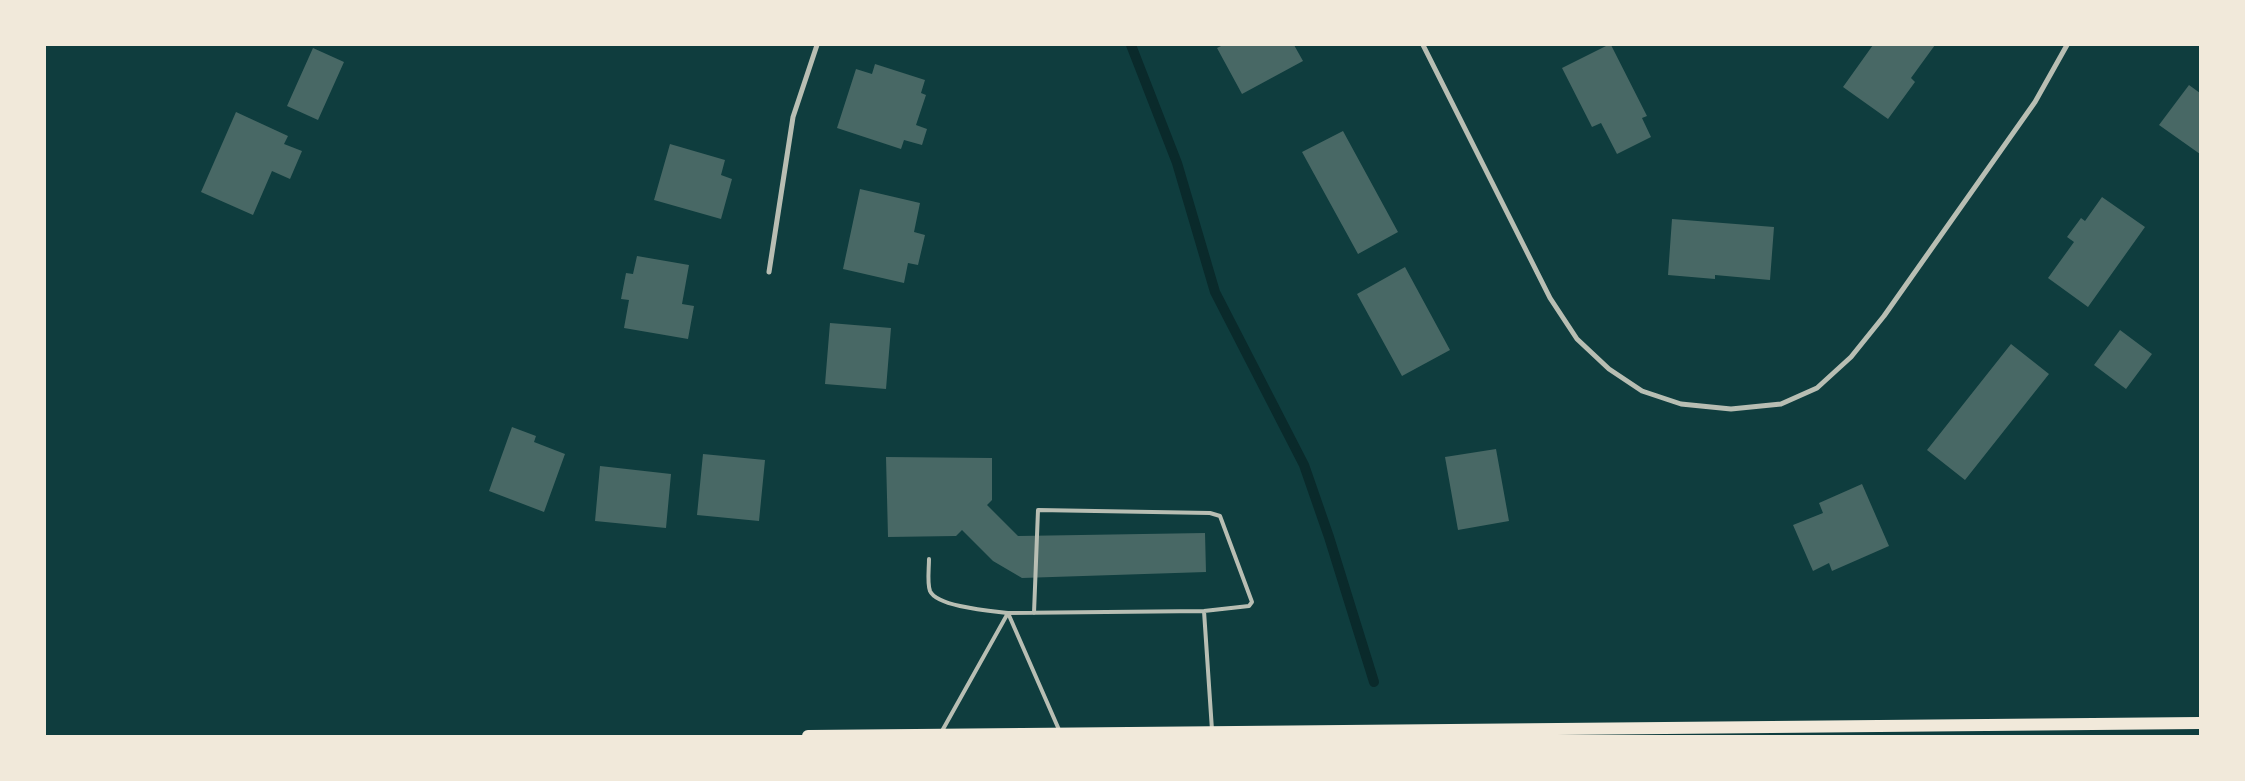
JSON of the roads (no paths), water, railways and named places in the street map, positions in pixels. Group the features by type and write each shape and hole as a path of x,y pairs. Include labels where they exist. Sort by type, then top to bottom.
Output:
{"main road":[{"path":"808,736 2200,723"}],"street":[{"path":"769,272 793,117 817,45"},
{"path":"1423,45 1550,298 1577,339 1609,369 1642,390 1681,404 1730,409 1781,404 1818,388 1851,358 1884,316 2035,102 2067,45"}],"lane":[{"path":"929,560 930,591 935,598 946,603 981,610 1008,613 1034,613 1204,611 1249,606 1252,602 1220,516 1210,514 1038,510 1034,613"},
{"path":"1204,611 1212,733"},
{"path":"1008,613 1061,734"},
{"path":"940,735 1008,613"}],"waterway":[{"path":"1131,45 1177,163 1215,292 1304,465 1329,537 1374,682"}]}
